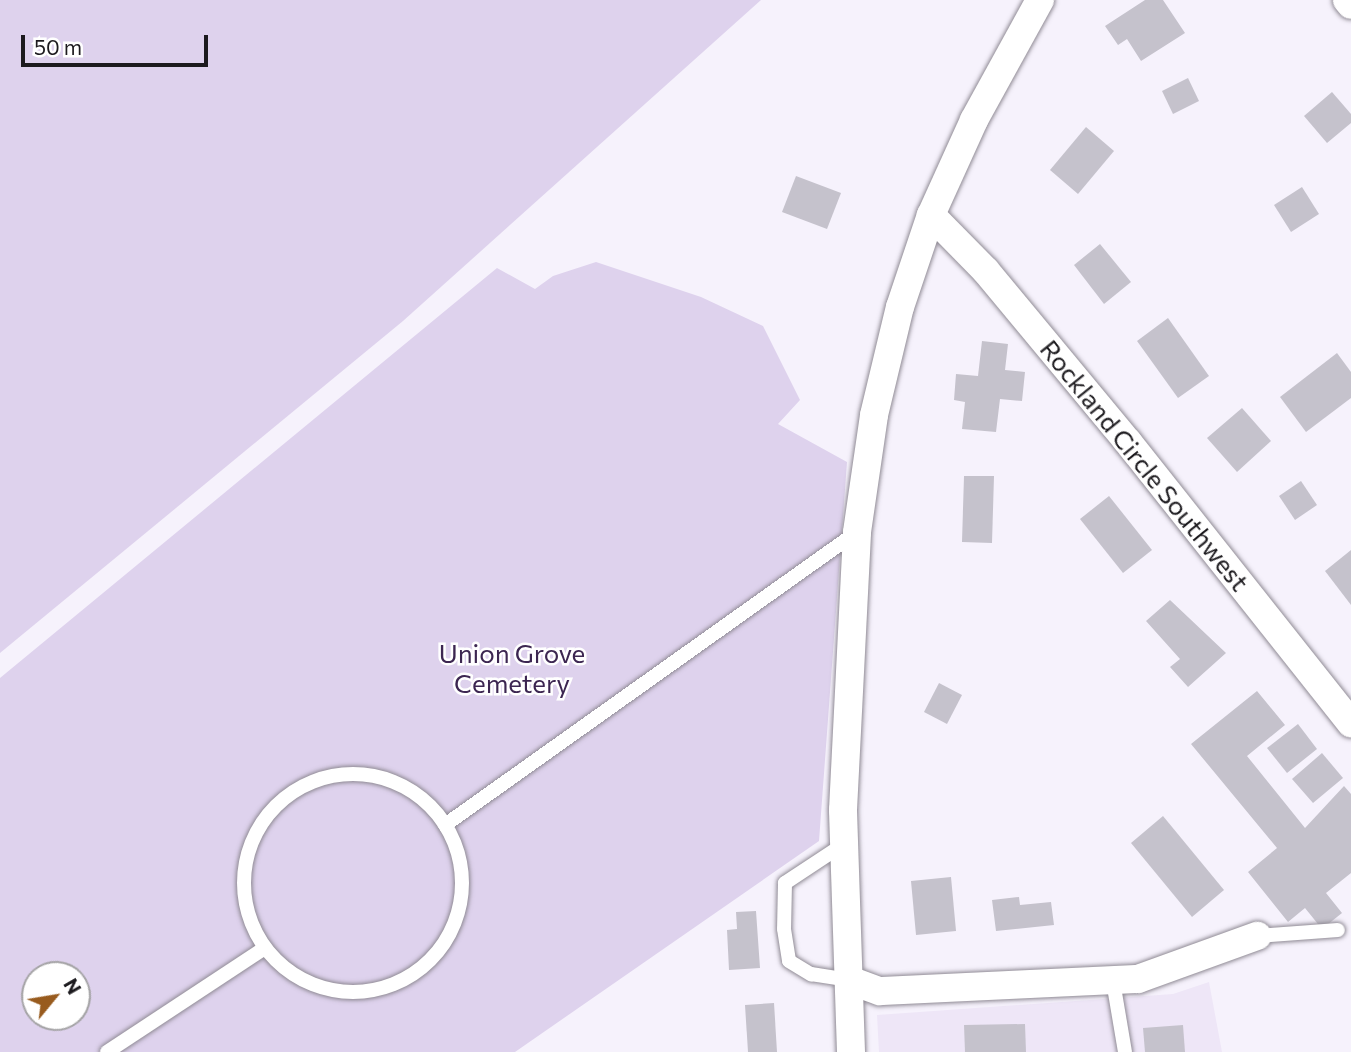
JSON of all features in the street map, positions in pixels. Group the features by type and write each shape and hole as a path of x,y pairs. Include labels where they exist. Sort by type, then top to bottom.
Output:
{"street":[{"path":"851,1052 844,844 857,532 878,401 931,215 974,120 1040,0"},
{"path":"1347,0 1351,5"},
{"name":"Rockland Circle Southwest","path":"931,215 986,271 1120,431 1351,723"},
{"path":"849,980 880,991 1114,981 1176,970 1257,936"}],"lane":[{"path":"445,825 857,532"},
{"path":"358,773 380,778 422,798 445,825 460,859 462,896 451,932 429,961 398,983 363,992 326,989 292,974 265,948 249,916 245,893 249,847 265,816 291,792 323,777 358,773"},
{"path":"844,844 785,883 784,929 789,961 811,974 849,980"},
{"path":"1257,936 1338,930"},
{"path":"107,1052 265,948"},
{"path":"1114,981 1125,1052"}],"shaded area":[{"path":"1209,982 1222,1052 879,1052 877,1015 1173,994"}],"green space":[{"path":"0,0 761,0 403,321 0,653"},
{"name":"Union Grove Cemetery","path":"596,262 701,297 763,326 800,400 778,424 847,462 819,841 515,1052 0,1052 0,678 497,268 535,289 553,276"}],"building":[{"path":"1145,0 1163,0 1185,33 1141,61 1127,39 1118,45 1105,26"},
{"path":"1188,78 1199,101 1173,114 1162,91"},
{"path":"1332,92 1351,114 1351,123 1327,143 1304,116"},
{"path":"1086,127 1114,151 1078,194 1050,170"},
{"path":"796,176 841,193 827,229 782,212"},
{"path":"1302,187 1319,214 1291,232 1274,205"},
{"path":"1100,244 1131,282 1104,304 1074,265"},
{"path":"1168,318 1209,376 1178,398 1137,341"},
{"path":"982,341 1008,344 1005,370 1025,372 1022,401 1000,399 996,432 962,429 965,402 954,400 956,374 978,376"},
{"path":"1337,353 1351,372 1351,398 1306,432 1280,397"},
{"path":"1242,408 1271,441 1237,472 1207,438"},
{"path":"964,476 994,476 992,543 962,542"},
{"path":"1301,481 1317,505 1295,520 1279,496"},
{"path":"1109,496 1152,550 1123,573 1080,519"},
{"path":"1351,550 1351,605 1325,571"},
{"path":"1170,600 1226,653 1188,687 1170,667 1180,659 1146,621"},
{"path":"939,683 962,695 947,724 924,712"},
{"path":"1257,691 1285,725 1247,756 1305,828 1344,786 1351,794 1351,873 1326,893 1342,913 1322,929 1305,908 1288,922 1248,872 1277,848 1191,744"},
{"path":"1298,724 1317,749 1287,773 1267,748"},
{"path":"1322,753 1343,778 1313,803 1292,779"},
{"path":"1163,816 1224,890 1192,917 1131,843"},
{"path":"951,877 956,931 916,935 911,881"},
{"path":"1019,897 1020,905 1051,902 1054,925 996,931 992,900"},
{"path":"756,911 760,968 729,970 727,930 737,929 736,912"},
{"path":"774,1003 777,1052 748,1052 745,1005"},
{"path":"1025,1024 1026,1052 965,1052 964,1025"},
{"path":"1183,1025 1185,1052 1145,1052 1143,1028"}]}
